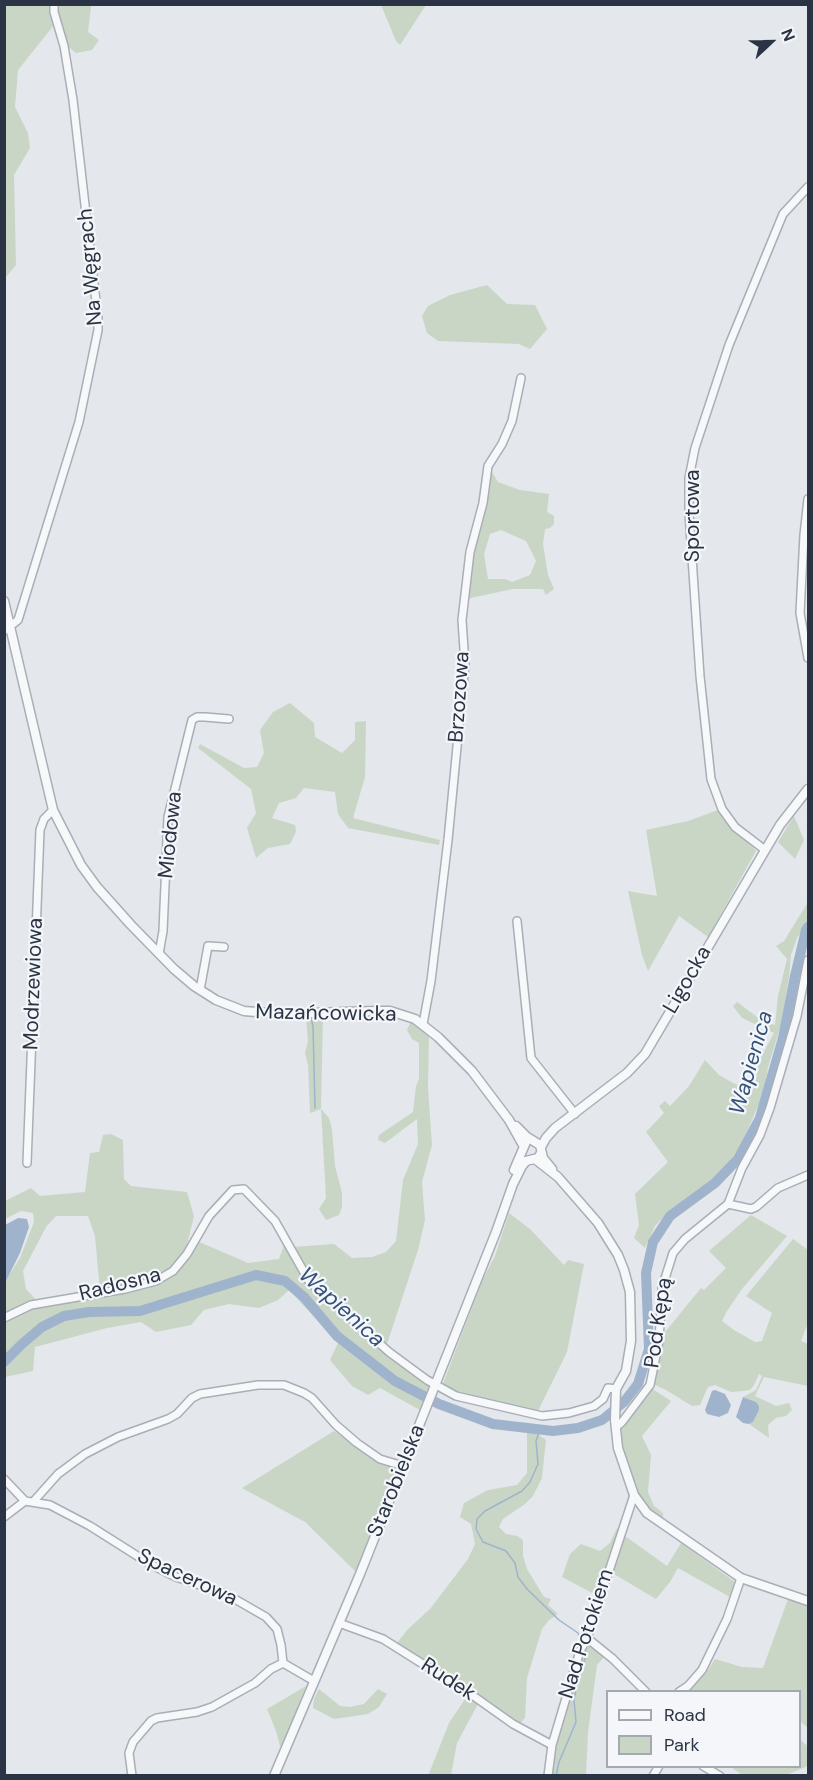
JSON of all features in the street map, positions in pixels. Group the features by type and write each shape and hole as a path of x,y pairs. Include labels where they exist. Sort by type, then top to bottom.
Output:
{"street":[{"name":"Na Węgrach","path":"8,629 18,621 79,422 98,330 68,62 54,12 54,4"},
{"name":"Sportowa","path":"765,850 735,827 722,809 711,779 700,676 689,513 689,478 695,448 729,345 783,214 808,187"},
{"name":"Brzozowa","path":"423,1024 431,981 448,840 465,664 462,620 470,552 483,503 488,466 502,444 512,421 520,378"},
{"path":"808,499 800,614 808,658"},
{"name":"Mazańcowicka","path":"5,603 8,629 54,810 77,857 97,887 159,954 200,990 216,1000 244,1011 282,1014 390,1011 423,1024 472,1071 509,1120 526,1157 536,1150"},
{"name":"Miodowa","path":"159,954 163,931 168,817 192,720 197,717 229,719"},
{"name":"Ligocka","path":"513,1184 522,1166 555,1128 627,1073 645,1054 787,814 808,789"},
{"name":"Modrzewiowa","path":"27,1162 40,830 44,819 54,810"},
{"path":"518,921 531,1058 575,1114"},
{"path":"200,990 208,946 224,947"},
{"name":"Pod Kępą","path":"615,1424 622,1422 650,1385 659,1341 662,1288 673,1254 685,1239 728,1204 742,1168 760,1134 797,1016 808,960"},
{"path":"509,1120 527,1137 558,1177 598,1222 618,1255 628,1282 631,1323 629,1357 626,1371 616,1389 615,1424 618,1448 634,1495 647,1513 741,1578 808,1601"},
{"path":"513,1184 514,1168 527,1142 536,1150"},
{"path":"728,1204 756,1208 777,1188 808,1175"},
{"name":"Starobielska","path":"274,1776 404,1466 513,1184"},
{"name":"Radosna","path":"4,1318 31,1305 156,1281 173,1271 180,1263 209,1215 233,1190 244,1189 275,1221 309,1281 389,1352 434,1388"},
{"path":"33,1502 58,1474 85,1454 118,1437 168,1419 196,1396 258,1384 284,1385 304,1393 357,1443 380,1459 404,1466"},
{"path":"434,1388 456,1396 542,1416 569,1413 594,1406 603,1399 608,1388 616,1389"},
{"path":"4,1479 25,1501 4,1517"},
{"name":"Nad Potokiem","path":"548,1776 552,1745 580,1651 586,1640 634,1495"},
{"name":"Spacerowa","path":"25,1501 50,1505 90,1526 150,1564 176,1577 226,1594 266,1617 277,1629 283,1663"},
{"path":"682,1690 702,1670 727,1619 741,1578"},
{"name":"Rudek","path":"339,1623 383,1639 472,1695 513,1724 552,1745"},
{"path":"586,1640 613,1659 644,1690"},
{"path":"132,1776 129,1753 133,1742 157,1718 197,1712 212,1707 255,1683 271,1669 283,1663 314,1681"},
{"path":"705,1768 720,1776"}],"green space":[{"path":"4,5 94,5 91,6 88,32 99,40 92,50 76,53 66,45 58,20 18,70 15,107 28,133 30,148 14,175 16,265 5,278"},
{"path":"381,5 426,5 400,45 396,41"},
{"path":"487,285 507,304 535,305 547,329 530,349 519,344 438,341 427,333 422,316 428,306 450,295"},
{"path":"491,470 498,482 520,490 549,494 547,512 554,516 554,524 545,529 543,544 548,575 554,589 546,595 543,589 513,589 466,599 468,578","holes":["501,530 526,541 536,561 530,575 512,582 505,579 488,579 484,554 490,534"]},
{"path":"290,703 314,723 315,737 342,753 355,740 355,722 366,721 365,777 353,818 440,840 439,845 348,828 338,814 335,792 304,788 296,798 279,803 272,818 295,825 296,832 290,844 268,848 256,858 247,828 256,813 251,789 198,748 200,744 244,768 257,767 264,753 260,730 273,712"},
{"path":"718,810 756,851 708,937 679,916 648,971 642,955 628,891 657,896 646,830 688,821"},
{"path":"794,816 804,840 795,859 778,842"},
{"path":"808,902 808,921 797,938 791,955 781,1025 768,1067 764,1092 740,1148 720,1173 698,1192 670,1210 655,1226 645,1248 634,1238 639,1225 635,1194 668,1162 646,1132 664,1113 659,1106 665,1101 670,1106 689,1086 705,1060 719,1075 733,1083 750,1089 755,1086 759,1061 774,1033 742,1018 733,1006 737,1002 761,1020 775,1025 778,996 787,959 776,946 784,941"},
{"path":"323,1017 321,1109 310,1113 308,1065 305,1053 308,1041 306,1018"},
{"path":"411,1021 429,1035 428,1087 432,1145 422,1182 425,1220 418,1250 386,1347 310,1280 293,1247 334,1244 352,1258 372,1257 386,1252 396,1241 403,1180 418,1144 417,1119 385,1143 378,1140 379,1135 413,1112 419,1079 419,1043 412,1039 407,1030"},
{"path":"321,1109 329,1118 332,1129 335,1166 342,1193 342,1207 339,1215 326,1220 319,1209 326,1198"},
{"path":"111,1134 123,1140 124,1179 131,1186 187,1192 194,1216 185,1253 172,1269 155,1279 174,1272 197,1241 248,1263 279,1259 285,1242 307,1282 388,1355 429,1386 420,1410 380,1388 368,1395 352,1386 330,1360 338,1343 289,1290 278,1300 259,1308 229,1304 204,1310 191,1325 156,1332 141,1322 107,1328 35,1347 33,1371 5,1377 4,1283 20,1258 34,1222 33,1213 21,1211 5,1219 5,1201 31,1188 40,1196 85,1192 90,1153 99,1152 103,1135","holes":["56,1216 88,1216 95,1236 100,1291 155,1279 125,1290 42,1306 26,1289 23,1271 46,1227"]},
{"path":"509,1213 530,1229 564,1265 568,1260 584,1264 567,1352 538,1411 513,1408 456,1393 442,1386 483,1279 495,1256"},
{"path":"751,1215 787,1236 742,1289 727,1311 722,1321 734,1330 755,1342 762,1341 772,1313 746,1296 793,1239 808,1250 808,1323 801,1341 808,1344 808,1386 764,1377 755,1396 776,1406 789,1403 792,1410 786,1416 776,1418 768,1425 769,1438 749,1424 753,1422 759,1410 756,1402 743,1397 756,1390 762,1376 759,1374 750,1390 731,1392 715,1385 708,1387 700,1405 692,1406 653,1384 662,1342 665,1340 661,1337 701,1288 704,1290 726,1268 709,1251"},
{"path":"651,1388 671,1401 642,1436 651,1455 648,1492 654,1506 663,1513 663,1522 651,1512 636,1492 621,1447 619,1430"},
{"path":"334,1431 379,1462 398,1468 356,1572 305,1522 242,1488"},
{"path":"527,1432 535,1432 546,1440 542,1478 533,1496 503,1519 499,1527 506,1534 523,1540 523,1556 527,1569 544,1597 551,1599 548,1605 558,1614 542,1629 527,1678 525,1718 518,1725 477,1695 397,1643 407,1630 430,1609 468,1559 475,1544 471,1524 460,1517 464,1503 488,1490 517,1485 527,1473"},
{"path":"617,1528 596,1595 562,1577 570,1554 581,1544 600,1551 610,1543"},
{"path":"625,1536 667,1566 681,1543 735,1582 730,1597 678,1568 656,1599 614,1574 607,1591"},
{"path":"788,1599 808,1606 808,1728 801,1722 801,1690 688,1690 706,1673 715,1659 742,1667 763,1668"},
{"path":"590,1643 605,1656 597,1665 588,1732 586,1774 551,1776 560,1729 583,1654"},
{"path":"306,1686 283,1745 280,1746 267,1709"},
{"path":"319,1689 340,1706 350,1707 364,1704 378,1689 387,1694 379,1707 368,1714 334,1719 313,1708"},
{"path":"467,1696 478,1704 457,1743 451,1775 428,1776 449,1723"},
{"path":"801,1741 808,1746 808,1766 786,1775 742,1775 732,1768 801,1768"}],"water":[{"path":"18,1218 27,1219 29,1227 20,1253 5,1283 5,1225"},
{"path":"712,1391 725,1394 731,1405 728,1413 719,1417 707,1414 705,1410"},
{"path":"743,1397 756,1402 759,1406 753,1422 749,1424 743,1423 736,1417"}],"waterway":[{"name":"Wapienica","path":"4,1362 42,1327 64,1316 89,1312 140,1311 256,1275 285,1281 304,1297 337,1336 395,1381 439,1404 493,1424 553,1431 578,1428 602,1420 624,1402 638,1384 649,1349 646,1273 653,1242 670,1216 715,1183 738,1159 760,1118 783,1038 795,976 808,927"},
{"path":"311,1018 315,1108"},
{"path":"540,1430 536,1441 538,1464 530,1482 522,1491 485,1511 477,1519 476,1529 483,1542 506,1551 515,1563 518,1577 527,1589 559,1620 578,1633 581,1641"},
{"path":"556,1776 559,1762 576,1722 574,1700 579,1674 587,1654 584,1648"}]}
